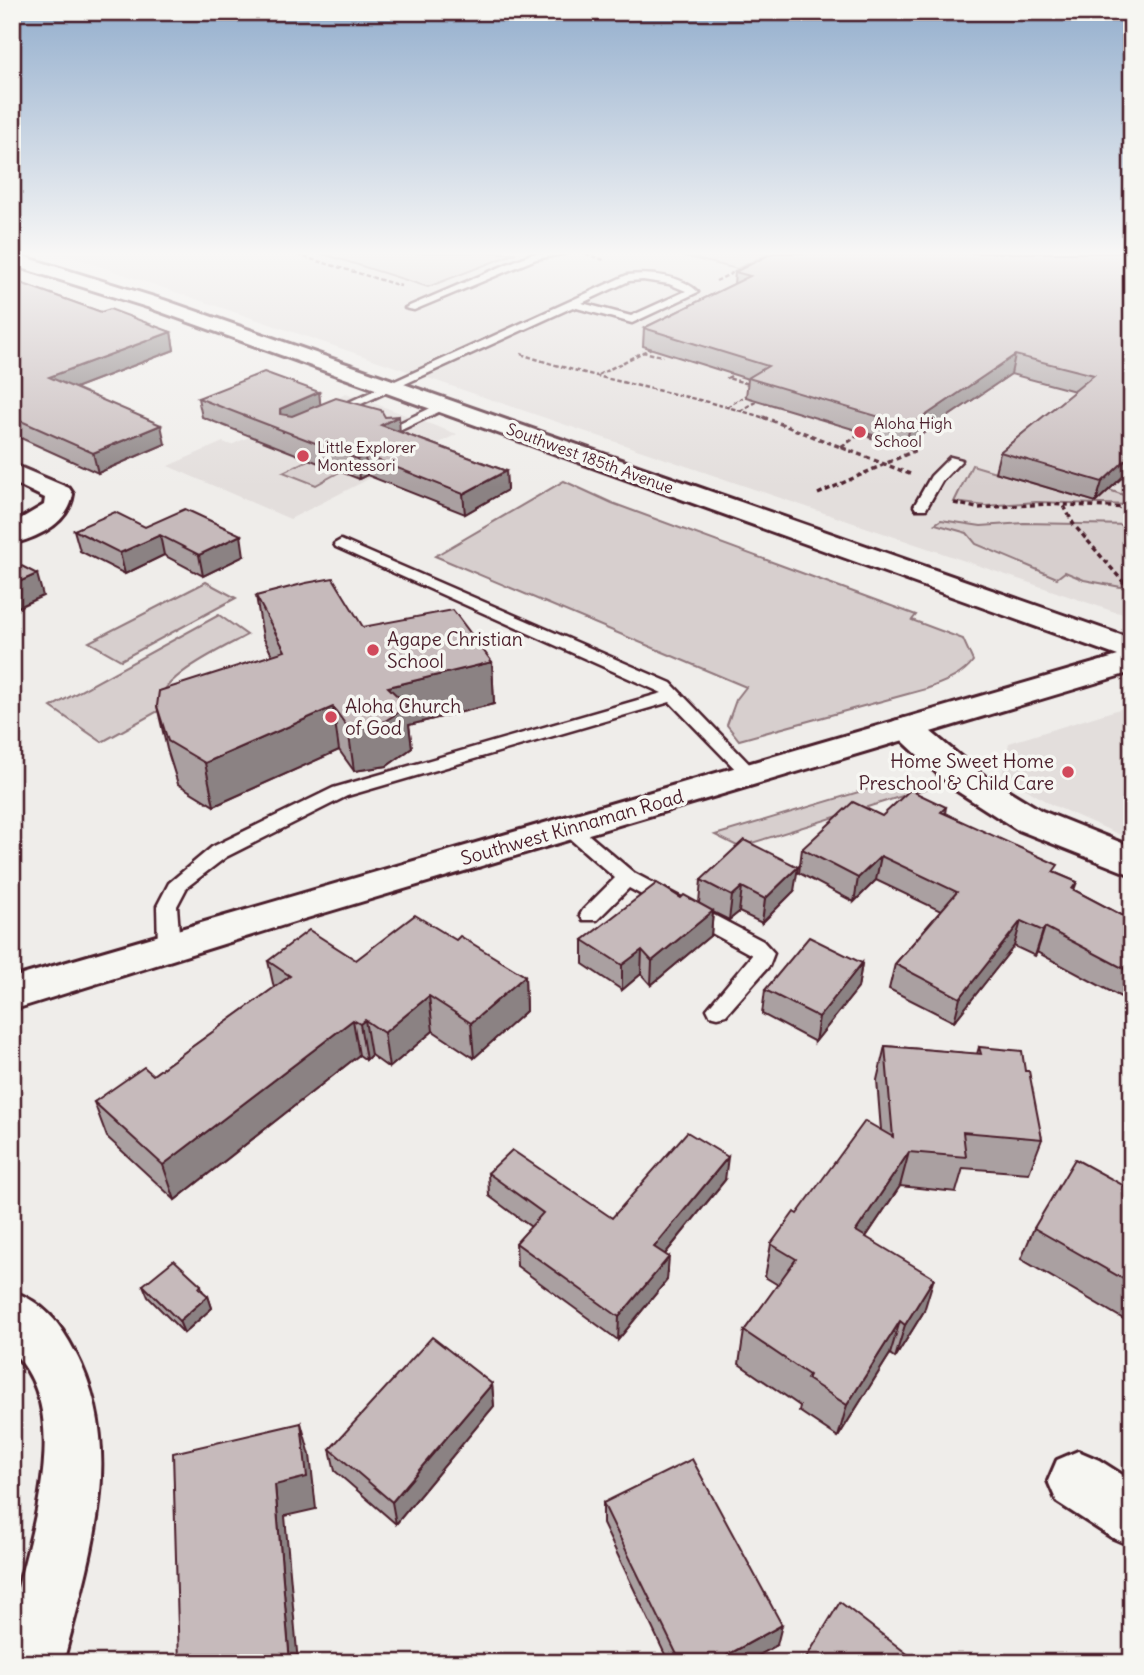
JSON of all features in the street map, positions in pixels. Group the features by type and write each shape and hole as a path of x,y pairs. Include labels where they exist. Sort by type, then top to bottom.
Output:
{"main road":[{"name":"Southwest 185th Avenue","path":"231,331 1132,650"},
{"path":"12,472 59,494 57,508 40,523 12,535"},
{"name":"Southwest Kinnaman Road","path":"12,994 1132,662"},
{"path":"906,728 967,781 1029,820 1132,862"},
{"path":"12,1316 43,1345 65,1394 74,1450 67,1516 30,1663"},
{"path":"1078,1481 1132,1517"}],"lane":[{"path":"324,416 511,331"},
{"path":"358,402 356,407 369,414"},
{"path":"393,425 444,406"},
{"path":"924,500 955,460"},
{"path":"341,544 650,680 676,695 750,774"},
{"path":"169,946 167,906 179,883 219,852 340,792 676,695"},
{"path":"569,828 627,878 756,946 763,953 761,961 718,1009"},
{"path":"590,915 627,878"}],"path":[{"path":"598,375 659,344"},
{"path":"510,349 547,363 727,407 887,464"},
{"path":"642,352 663,356 650,352 652,351"},
{"path":"727,407 759,387 727,378 748,379"},
{"path":"740,411 757,401"},
{"path":"818,494 916,450 861,433 842,447"},
{"path":"924,500 976,508 1132,508"},
{"path":"1064,506 1074,525 1132,592"}],"shaded area":[{"name":"Aloha High School","path":"290,331 1132,331 1132,615 1115,612"},
{"name":"Little Explorer Montessori","path":"346,393 457,434 290,519 168,466 223,442 231,445"},
{"path":"310,459 343,470 316,485 283,472"},
{"path":"972,465 1096,502 1109,490 1132,498 1132,505 1036,502 986,506 954,502"},
{"path":"564,481 612,503 916,615 912,620 963,639 973,661 958,675 926,689 739,740 727,725 736,700 746,687 435,556"},
{"path":"941,520 981,526 1024,523 1132,525 1132,596 1126,588 1084,580 1065,572 1057,578 976,544 967,533 935,524"},
{"path":"206,582 236,598 121,660 89,642"},
{"path":"219,615 247,635 207,656 177,677 160,699 160,710 102,742 51,707"},
{"name":"Home Sweet Home Preschool & Child Care","path":"1123,708 1132,708 1132,840 1050,804 1002,774 1009,743"},
{"path":"902,779 925,789 739,847 715,835"}],"building":[{"path":"12,331 171,332 49,377 161,425 93,453 12,417"},
{"path":"654,331 1132,331 1132,454 1102,482 1000,452 1094,375 1015,355 910,426 748,378 768,366"},
{"path":"264,372 319,392 280,409 280,414 292,416 336,398 381,410 385,417 399,416 381,425 506,471 463,494 365,455 357,459 198,398"},
{"path":"185,509 241,535 199,555 160,535 120,553 74,530 115,512 145,527"},
{"path":"12,561 37,574 12,585"},
{"path":"333,578 363,627 453,610 492,662 388,687 408,706 382,723 348,728 333,707 205,763 168,741 157,706 159,691 285,651 256,596"},
{"path":"910,790 946,807 941,812 1058,865 1053,872 1077,882 1072,889 1129,919 1132,916 1132,973 1045,927 1043,931 1021,921 960,998 895,964 957,892 881,856 858,878 802,849 853,802 882,816"},
{"path":"744,840 798,867 765,899 742,887 732,896 701,880"},
{"path":"657,883 681,898 684,895 713,911 652,961 642,950 622,965 583,940"},
{"path":"415,915 456,940 460,936 525,976 471,1023 429,996 384,1033 365,1020 360,1024 353,1020 163,1165 94,1102 144,1067 153,1075 290,976 268,961 309,930 356,960"},
{"path":"809,937 862,963 819,1017 765,990"},
{"path":"885,1046 981,1054 979,1047 1022,1051 1025,1071 1029,1071 1042,1139 963,1132 966,1157 909,1152 856,1231 934,1278 905,1325 900,1321 847,1405 807,1379 809,1375 744,1331 796,1259 771,1244 794,1212 797,1214 865,1121 893,1137"},
{"path":"687,1132 728,1157 654,1247 669,1257 619,1317 516,1243 543,1213 488,1173 512,1150 612,1218"},
{"path":"1075,1159 1132,1190 1132,1284 1034,1228"},
{"path":"174,1260 201,1285 199,1288 208,1296 179,1321 143,1285"},
{"path":"432,1337 492,1384 392,1502 330,1449"},
{"path":"301,1423 307,1477 275,1485 290,1663 179,1663 173,1453"},
{"path":"692,1459 782,1625 713,1663 681,1663 603,1503"},
{"path":"840,1602 919,1663 803,1663"}],"place":[{"name":"Aloha High School","path":"860,432"},
{"name":"Little Explorer Montessori","path":"303,456"},
{"name":"Agape Christian School","path":"373,650"},
{"name":"Aloha Church of God","path":"331,717"},
{"name":"Home Sweet Home Preschool & Child Care","path":"1068,772"}]}
